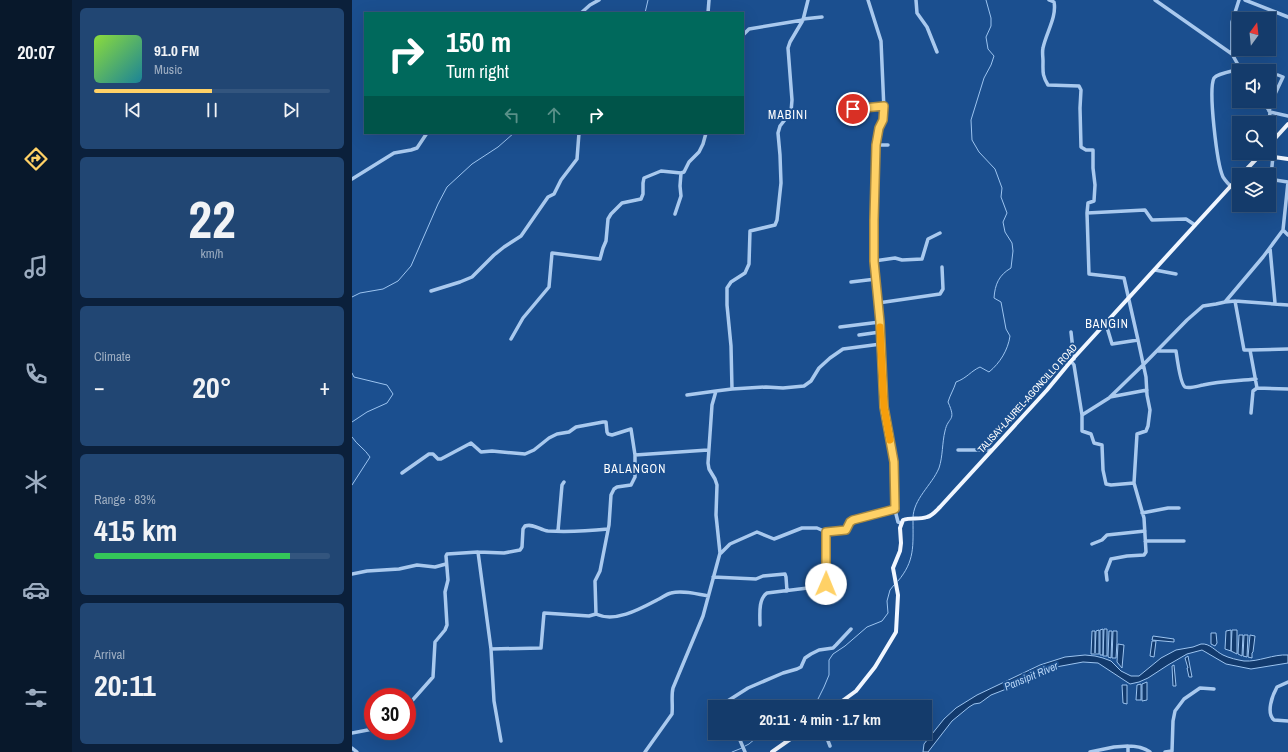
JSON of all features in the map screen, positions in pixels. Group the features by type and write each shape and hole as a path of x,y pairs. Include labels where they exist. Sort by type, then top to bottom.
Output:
{"main road":[{"path":"1276,137 1288,124"},
{"path":"1276,157 1288,159"},
{"path":"1248,168 1255,160"},
{"name":"TALISAY-LAUREL-AGONCILLO ROAD","path":"901,523 903,520 909,518 926,518 932,515 1231,186"},
{"path":"844,700 856,691 875,667 896,632 898,595 893,568 900,551 901,523"},
{"path":"772,752 789,740"}],"street":[{"path":"582,12 599,0"},
{"path":"708,12 709,0"},
{"path":"732,389 727,288 731,282 745,273 749,264 750,231 775,225 777,220 781,183 778,133 780,126 791,112 792,100 788,48 803,19 808,0"},
{"path":"868,0 881,41 884,106 883,120 879,128 876,145 874,261 880,322 884,407 894,462 896,517 898,522 901,523"},
{"path":"916,0 917,13 927,27 937,52"},
{"path":"1049,0 1054,2 1055,6 1043,49 1043,77 1048,85 1079,86 1081,90 1081,147 1086,150 1092,150 1095,185 1094,202 1088,204 1087,214 1089,274 1124,278 1143,365 1150,410 1146,431 1137,434 1134,483 1142,513 1146,552 1144,555 1111,559 1106,572 1107,580"},
{"path":"1155,0 1232,54"},
{"path":"1235,12 1239,0"},
{"path":"1245,0 1288,18"},
{"path":"744,35 749,29 803,19 822,18"},
{"path":"1231,186 1223,176 1220,165 1214,128 1212,88 1214,80 1218,75 1232,72"},
{"path":"1270,116 1275,94 1283,77 1278,74"},
{"path":"843,110 884,106"},
{"path":"1267,108 1270,112 1288,116"},
{"path":"352,179 394,153 417,148 426,134"},
{"path":"431,290 460,282 472,276 494,255 521,236 548,197 554,194 561,180 577,159 579,134"},
{"path":"675,214 681,196 681,173 699,152 706,134"},
{"path":"876,145 888,145"},
{"path":"1225,302 1283,230 1288,182 1275,180 1271,176 1273,160"},
{"path":"511,339 522,318 549,287 552,253 600,259 606,241 608,218 622,203 638,201 641,199 643,194 644,178 661,171 681,173"},
{"path":"1087,214 1145,210 1152,220 1186,219 1195,225"},
{"path":"1283,230 1288,235"},
{"path":"874,261 894,258 902,260 922,259 928,239 940,233"},
{"path":"1270,248 1275,303"},
{"path":"878,303 940,294 943,289 942,267"},
{"path":"1155,270 1176,274"},
{"path":"851,282 876,279"},
{"path":"1235,301 1244,350 1288,349"},
{"path":"1082,415 1108,398 1203,306 1235,301 1288,305"},
{"path":"840,327 880,322"},
{"path":"1106,324 1112,344 1138,340"},
{"path":"859,335 880,332"},
{"path":"1071,332 1072,360 1082,415 1082,431 1091,434 1094,443 1102,445 1104,478 1106,484 1134,483"},
{"path":"686,395 732,389 804,386 811,381 819,368 843,349 881,344"},
{"path":"1250,350 1257,388"},
{"path":"1156,351 1176,351 1181,377 1185,387 1256,379"},
{"path":"1251,413 1253,392 1257,388 1288,389"},
{"path":"1108,398 1147,390"},
{"path":"645,752 672,714 673,688 703,616 720,553 716,515 717,485 709,469 708,463 712,405 716,391"},
{"path":"402,473 429,454 441,459 472,443 481,452 492,451 525,454 534,450 549,438 557,434 569,432 576,427 606,422 607,432 608,434 612,435 631,429 636,477 633,483 629,486 617,487 611,495 608,529 600,571 595,582 596,614"},
{"path":"635,456 708,450"},
{"path":"958,450 991,450"},
{"path":"558,531 562,485 564,482"},
{"path":"1142,513 1168,508 1179,508"},
{"path":"720,553 730,544 757,532 774,539 802,528 817,528 826,532 846,530 850,522 853,520 895,509"},
{"path":"416,696 433,678 435,642 445,630 447,625 445,592 448,580 445,557 446,554 520,550 522,547 524,526 527,525 535,526 547,531 577,532 608,529"},
{"path":"1092,544 1102,540 1107,535 1145,531"},
{"path":"760,625 762,601 764,596 767,594 824,586 826,584 826,532"},
{"path":"1146,541 1184,541"},
{"path":"478,552 491,649 494,700 501,741"},
{"path":"352,574 367,571 396,570 418,565 435,567 446,564"},
{"path":"713,577 756,579 763,576 784,574 786,577 787,591"},
{"path":"491,649 541,648 544,613 589,616 596,614 602,617 621,616 666,595 681,592 708,596"},
{"path":"729,700 748,688 801,667 806,658 811,654 819,650 832,648 836,645 850,628"},
{"path":"1288,682 1277,687 1273,694 1270,710 1274,720 1288,721"},
{"path":"1165,752 1172,751 1173,720 1175,711 1184,698 1200,688 1214,689"},
{"path":"352,733 364,731"},
{"path":"828,740 830,746"},
{"path":"1090,752 1128,746 1141,747 1150,752"},
{"path":"1128,746 1128,752"},
{"path":"352,748 356,752"}],"water":[{"path":"1103,629 1103,655 1100,655 1100,630"},
{"path":"1104,629 1107,629 1107,656 1103,656"},
{"path":"1099,630 1099,654 1091,654 1092,631 1095,631 1095,653 1096,631"},
{"path":"1231,630 1231,651 1225,649 1226,631"},
{"path":"1232,630 1237,630 1237,654 1231,651"},
{"path":"1109,631 1112,631 1111,658 1108,657"},
{"path":"1113,631 1117,631 1116,658 1112,658"},
{"path":"1211,633 1216,633 1217,643 1215,646 1211,644"},
{"path":"1239,635 1243,635 1242,656 1238,654"},
{"path":"1244,635 1248,635 1247,657 1243,656"},
{"path":"1250,635 1255,636 1252,658 1248,657"},
{"path":"1153,636 1174,639 1174,642 1152,640"},
{"path":"1152,641 1156,641 1154,657 1150,656"},
{"path":"1118,644 1124,645 1122,668 1117,662"},
{"name":"Pansipit River","path":"1204,644 1210,646 1225,656 1244,661 1288,655 1288,663 1251,669 1226,664 1202,650 1187,654 1148,678 1130,684 1098,663 1083,662 1056,667 1032,679 991,695 980,703 969,707 952,721 928,752 923,752 924,744 927,740 932,740 932,734 944,719 956,708 977,695 1040,665 1065,657 1085,655 1095,656 1111,661 1121,671 1131,676 1139,676 1161,658 1176,650"},
{"path":"1188,656 1192,677 1189,677 1185,658"},
{"path":"1174,665 1176,686 1173,686 1172,666"},
{"path":"1147,682 1147,700 1142,701 1142,684"},
{"path":"1141,684 1141,700 1136,700 1137,685"},
{"path":"1122,685 1127,685 1127,704 1123,703"}],"waterway":[{"path":"645,12 648,0"},
{"path":"913,518 919,498 939,468 946,426 952,416 951,408 948,402 956,382 980,367 989,372 997,365 1003,356 1010,336 1006,329 1001,302 994,298 998,280 1011,268 1013,251 1012,243 1005,232 1003,222 1007,213 1001,197 1002,188 995,169 979,152 972,140 971,120 984,78 994,56 988,49 986,37 991,26 991,18 986,0"},
{"path":"352,297 360,293 383,289 398,281 411,266 447,187 472,164 498,147 513,134"},
{"path":"352,373 354,377 387,385 393,394 387,403 367,412 352,422"},
{"path":"352,437 370,457 352,485"},
{"path":"898,581 908,567 912,553 913,521"},
{"path":"818,700 829,675 829,660 833,654 867,627 882,621 888,613 887,601 890,590 894,585"},
{"path":"745,746 754,740"},
{"path":"732,752 742,748"}],"slow traffic":[{"path":"880,327 884,407 890,440"}],"district":[{"name":"MABINI","path":"788,115"},
{"name":"BANGIN","path":"1107,324"},
{"name":"BALANGON","path":"635,469"}],"route":[{"path":"826,584 826,532 846,530 850,522 853,520 895,509 894,462 884,407 880,322 874,261 876,145 879,128 883,120 884,106 853,109"}]}
